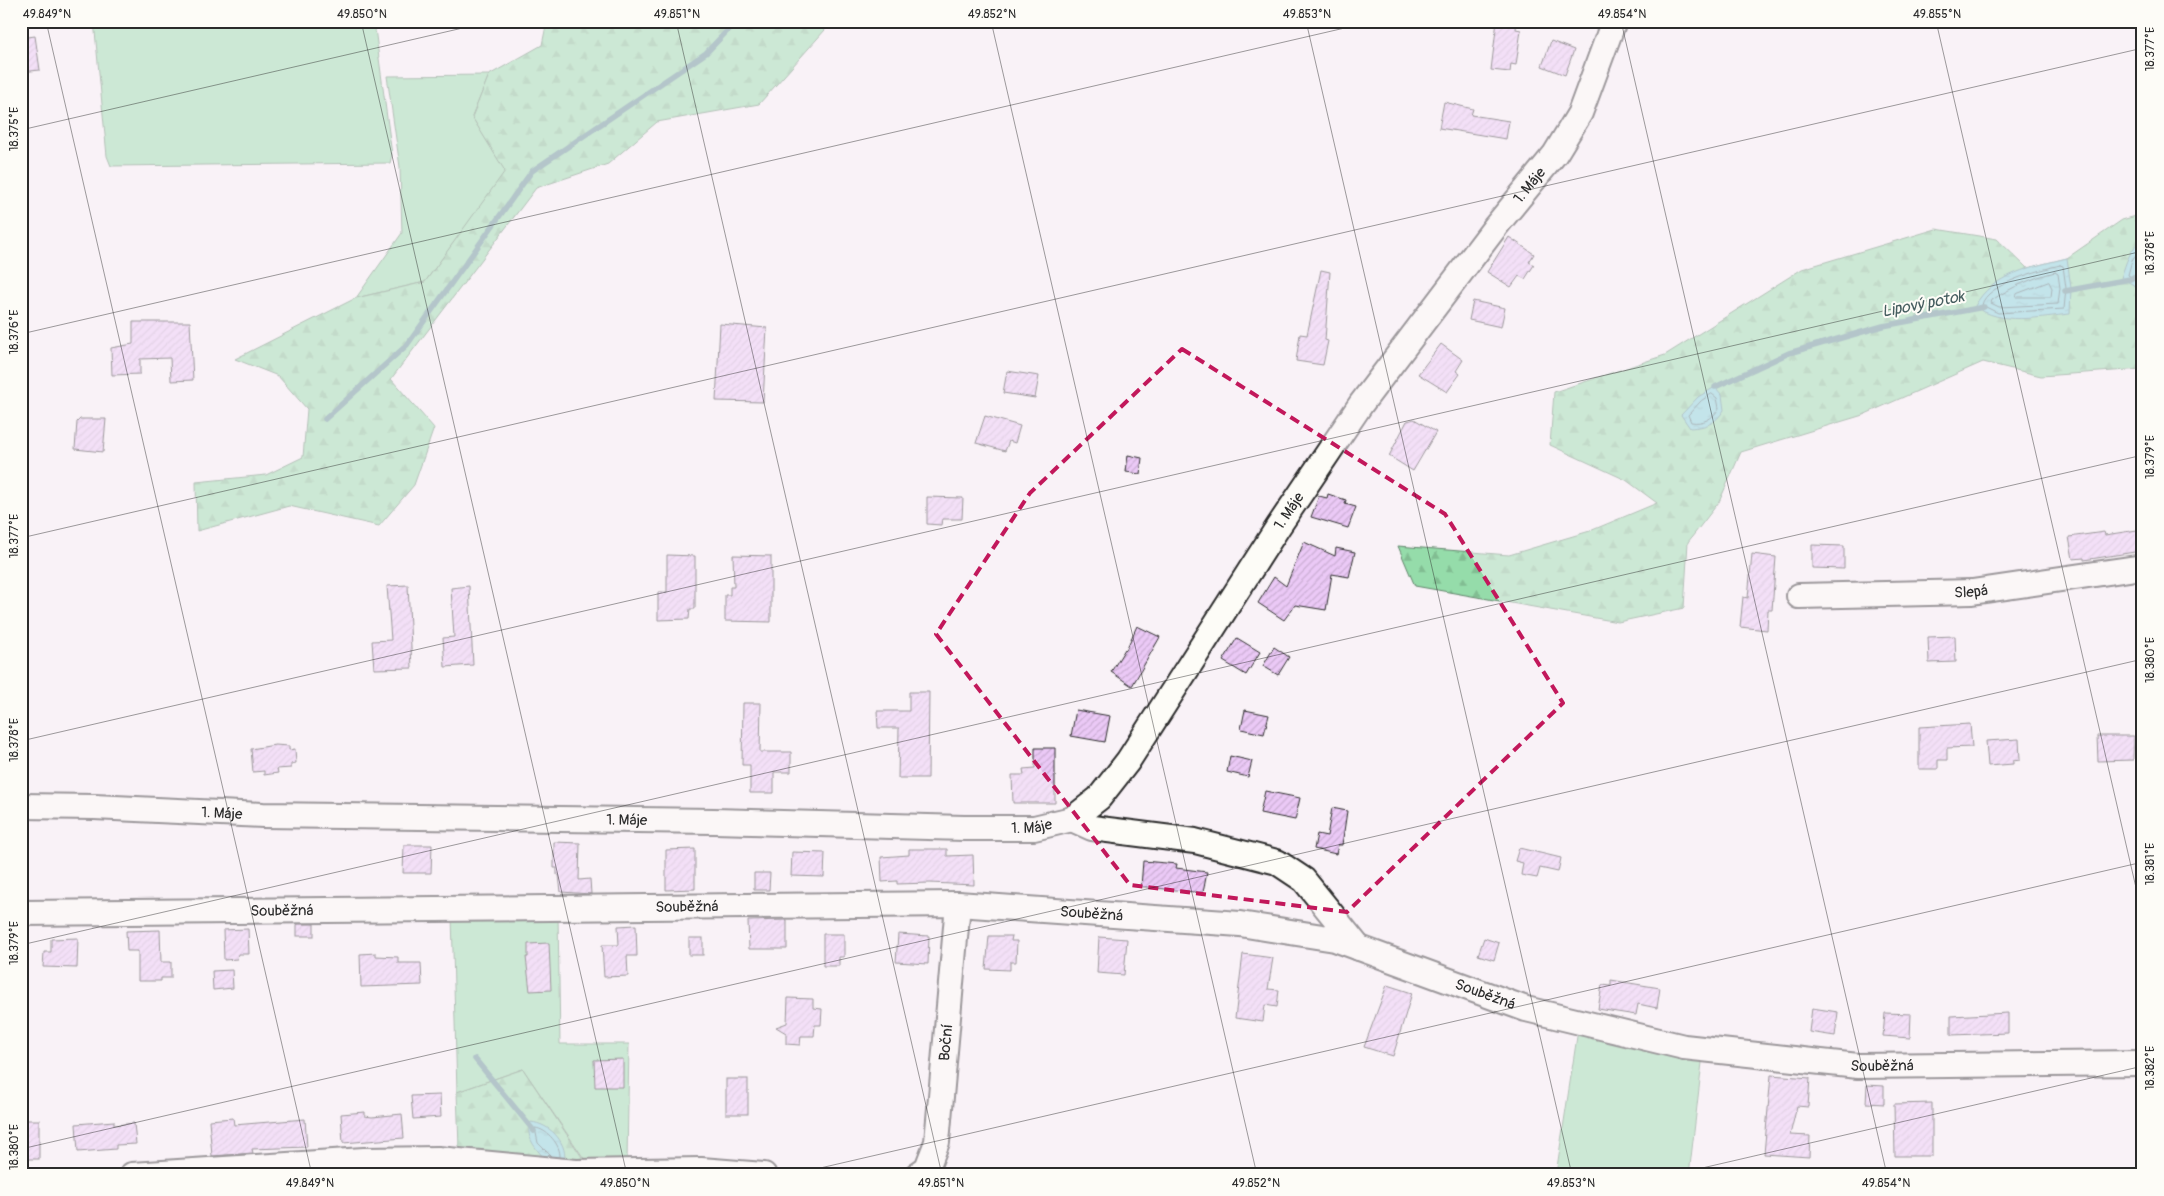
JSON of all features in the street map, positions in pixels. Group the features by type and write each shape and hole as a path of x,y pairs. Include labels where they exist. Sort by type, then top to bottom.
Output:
{"street":[{"name":"1. Máje","path":"21,806 94,807 263,815 714,821 971,828 1034,828 1072,819 1099,798 1128,761 1278,527 1361,404 1496,226 1555,154 1580,112 1614,21"},
{"name":"Slepá","path":"1800,596 1972,592 2143,566"},
{"path":"1072,819 1092,828 1194,842 1277,862 1304,880 1359,948"},
{"name":"Souběžná","path":"21,912 958,904 1240,924 1335,939 1526,1008 1684,1046 1858,1066 2143,1063"},
{"name":"Boční","path":"917,1175 927,1168 937,1142 958,904"},
{"path":"132,1175 364,1160 438,1159 576,1172 701,1170 764,1175"}],"highlighted area":[{"path":"1182,349 1445,514 1563,703 1347,912 1130,885 936,634 1030,493"}],"green space":[{"path":"94,21 374,21 392,155 390,163 111,166 107,156"},
{"path":"547,21 833,21 759,104 657,122 608,164 536,188 391,379 434,428 414,485 379,526 289,506 197,531 196,482 266,475 303,457 307,409 278,376 235,359 356,298 425,282 505,171 472,117 489,75 542,45"},
{"path":"489,75 472,117 506,171 425,282 356,298 402,233 400,167 387,76"},
{"path":"2143,214 2143,369 2041,376 1983,362 1863,415 1741,452 1719,502 1688,542 1684,608 1618,622 1415,586 1398,546 1509,555 1590,531 1657,503 1626,480 1550,445 1554,392 1665,355 1802,269 1936,229 1997,239 2027,268 2067,258 2122,220"},
{"path":"558,915 560,1044 629,1044 627,1161 585,1160 523,1069 457,1092 452,916"},
{"path":"1578,1030 1703,1054 1689,1175 1533,1175 1534,1171 1556,1174"},
{"path":"523,1069 594,1175 460,1175 457,1092"}],"water":[{"path":"2143,238 2143,288 2141,289 2121,278 2132,251"},
{"path":"2067,258 2071,288 2070,314 2021,319 2008,318 1985,312 1975,306 1982,295 2003,279 2028,268"},
{"path":"1715,387 1722,395 1724,410 1710,424 1690,428 1681,415 1698,397"},
{"path":"531,1122 544,1126 555,1134 563,1146 565,1160 545,1159 535,1147 530,1137 529,1127"}],"building":[{"path":"1497,21 1517,21 1516,29 1521,30 1516,65 1511,64 1510,72 1491,70"},
{"path":"35,36 40,70 21,72 21,38"},
{"path":"1551,41 1574,50 1565,75 1542,66"},
{"path":"1444,102 1473,109 1471,115 1509,121 1506,139 1439,128"},
{"path":"1509,237 1534,254 1529,262 1534,265 1525,279 1519,276 1511,287 1487,272"},
{"path":"1321,270 1330,272 1325,340 1328,341 1323,365 1296,361 1300,334 1307,335"},
{"path":"1473,301 1505,308 1501,327 1469,320"},
{"path":"133,322 190,322 193,380 171,381 170,358 140,359 140,374 112,375 111,348 133,344"},
{"path":"720,324 767,328 763,402 716,401"},
{"path":"1441,344 1463,360 1456,371 1460,374 1447,392 1418,374"},
{"path":"1007,371 1039,376 1035,398 1003,393"},
{"path":"985,416 1020,426 1015,443 1009,441 1005,451 976,443"},
{"path":"80,419 106,419 103,452 75,449 77,422"},
{"path":"1414,419 1436,432 1413,471 1389,456 1407,421"},
{"path":"1128,455 1142,458 1140,474 1126,472"},
{"path":"1328,494 1346,500 1345,504 1356,507 1348,528 1311,517 1319,496 1327,498"},
{"path":"927,497 963,498 962,519 942,519 941,525 927,524"},
{"path":"2137,530 2141,551 2084,560 2084,558 2073,559 2069,537 2104,532 2105,535"},
{"path":"1304,542 1335,556 1336,548 1355,552 1349,577 1332,574 1326,610 1295,605 1284,620 1258,603 1274,577 1286,586"},
{"path":"1812,545 1844,546 1844,569 1812,568"},
{"path":"1752,554 1776,557 1772,610 1768,610 1767,630 1740,627 1743,597 1748,598"},
{"path":"667,555 695,556 695,609 690,609 689,619 658,620 658,592 667,592"},
{"path":"733,555 771,556 771,622 725,621 725,595 730,595 730,587 734,587"},
{"path":"408,585 412,668 374,669 372,641 391,640 387,586"},
{"path":"469,586 473,665 445,667 443,638 454,637 451,588"},
{"path":"1137,626 1160,637 1132,686 1111,672 1126,650"},
{"path":"1955,636 1956,662 1929,663 1928,637"},
{"path":"1237,638 1260,652 1246,675 1223,661"},
{"path":"1274,647 1289,657 1278,675 1263,666"},
{"path":"909,692 929,692 928,778 898,778 899,728 878,728 877,711 909,711"},
{"path":"743,703 761,703 760,752 791,752 791,772 774,772 774,793 750,793 750,765 742,765"},
{"path":"1076,710 1110,716 1105,742 1071,736"},
{"path":"1245,710 1269,715 1264,734 1241,729"},
{"path":"1970,724 1972,747 1947,748 1947,760 1938,760 1938,769 1919,769 1919,727"},
{"path":"2097,736 2134,736 2133,760 2098,761"},
{"path":"2019,739 2020,760 2013,761 2013,764 1988,766 1986,741"},
{"path":"275,745 289,746 289,750 295,749 296,763 291,764 291,768 277,769 278,773 264,775 264,771 253,772 251,749"},
{"path":"1035,748 1055,748 1055,803 1013,803 1012,775 1024,775 1023,769 1035,768"},
{"path":"1230,756 1252,761 1248,777 1227,772"},
{"path":"1265,791 1300,798 1295,820 1260,813"},
{"path":"1332,808 1347,811 1342,845 1338,845 1336,854 1314,849 1317,834 1327,836"},
{"path":"554,842 580,843 579,880 590,879 591,894 561,892 557,868 554,868"},
{"path":"404,845 432,845 431,873 403,873"},
{"path":"1519,848 1561,858 1558,872 1540,868 1537,878 1521,875 1523,863 1515,861"},
{"path":"695,849 695,889 666,890 666,850"},
{"path":"909,849 947,849 947,856 973,855 974,885 897,884 897,881 882,882 881,857 909,855"},
{"path":"792,852 825,853 824,877 791,876"},
{"path":"1143,861 1177,864 1176,868 1207,872 1203,893 1141,887"},
{"path":"754,873 770,873 769,890 754,890"},
{"path":"787,920 787,949 749,949 748,921"},
{"path":"297,924 314,924 314,936 297,936"},
{"path":"636,925 637,956 627,956 628,976 604,977 602,945 619,945 618,926"},
{"path":"248,929 249,954 238,954 237,959 224,960 223,930"},
{"path":"160,930 161,962 171,962 171,978 161,978 161,981 138,981 138,951 127,951 126,931"},
{"path":"823,934 844,934 844,957 839,957 839,966 823,966"},
{"path":"898,934 929,936 928,964 896,962"},
{"path":"989,936 1012,936 1011,941 1017,941 1016,962 1010,962 1010,970 986,969"},
{"path":"1099,937 1127,939 1124,975 1097,973"},
{"path":"78,938 77,968 43,967 44,952 51,952 51,939"},
{"path":"689,938 703,938 703,955 689,955"},
{"path":"1484,938 1499,943 1494,960 1478,955"},
{"path":"549,943 551,990 530,991 526,957 528,957 528,944"},
{"path":"376,953 376,956 398,957 398,963 421,963 422,985 361,987 360,954"},
{"path":"1243,954 1273,958 1268,989 1279,990 1277,1007 1265,1005 1263,1022 1235,1018"},
{"path":"232,970 233,988 213,990 212,971"},
{"path":"1611,980 1660,988 1657,1008 1638,1004 1636,1015 1598,1009 1602,985 1611,986"},
{"path":"1387,985 1412,993 1393,1056 1364,1047"},
{"path":"788,998 813,999 813,1008 822,1009 821,1025 815,1025 814,1036 801,1036 800,1045 786,1044 786,1033 776,1027 787,1023"},
{"path":"1812,1008 1838,1012 1835,1036 1809,1032"},
{"path":"1885,1013 1911,1014 1910,1038 1883,1036"},
{"path":"2008,1013 2008,1033 1951,1035 1951,1016"},
{"path":"623,1059 623,1087 595,1087 594,1060"},
{"path":"1771,1075 1810,1078 1808,1107 1797,1106 1790,1135 1810,1136 1809,1157 1764,1154"},
{"path":"726,1079 748,1079 748,1114 726,1114"},
{"path":"1867,1085 1884,1086 1884,1104 1866,1103"},
{"path":"440,1095 441,1117 413,1119 411,1096"},
{"path":"1932,1103 1932,1156 1895,1156 1894,1104"},
{"path":"365,1112 365,1116 372,1117 402,1114 404,1138 343,1143 341,1114"},
{"path":"233,1118 234,1125 305,1119 307,1147 252,1149 253,1153 212,1156 209,1120"},
{"path":"21,1120 39,1120 39,1159 21,1159"},
{"path":"114,1121 114,1125 134,1123 136,1144 116,1145 116,1149 78,1152 76,1124"}],"waterway":[{"path":"325,419 407,345 532,171 706,53 728,30 733,21"},
{"name":"Lipový potok","path":"2065,291 2130,279 2143,272"},
{"name":"Lipový potok","path":"1715,387 1789,353 1883,326 1984,307"},
{"path":"475,1059 534,1131"}]}
